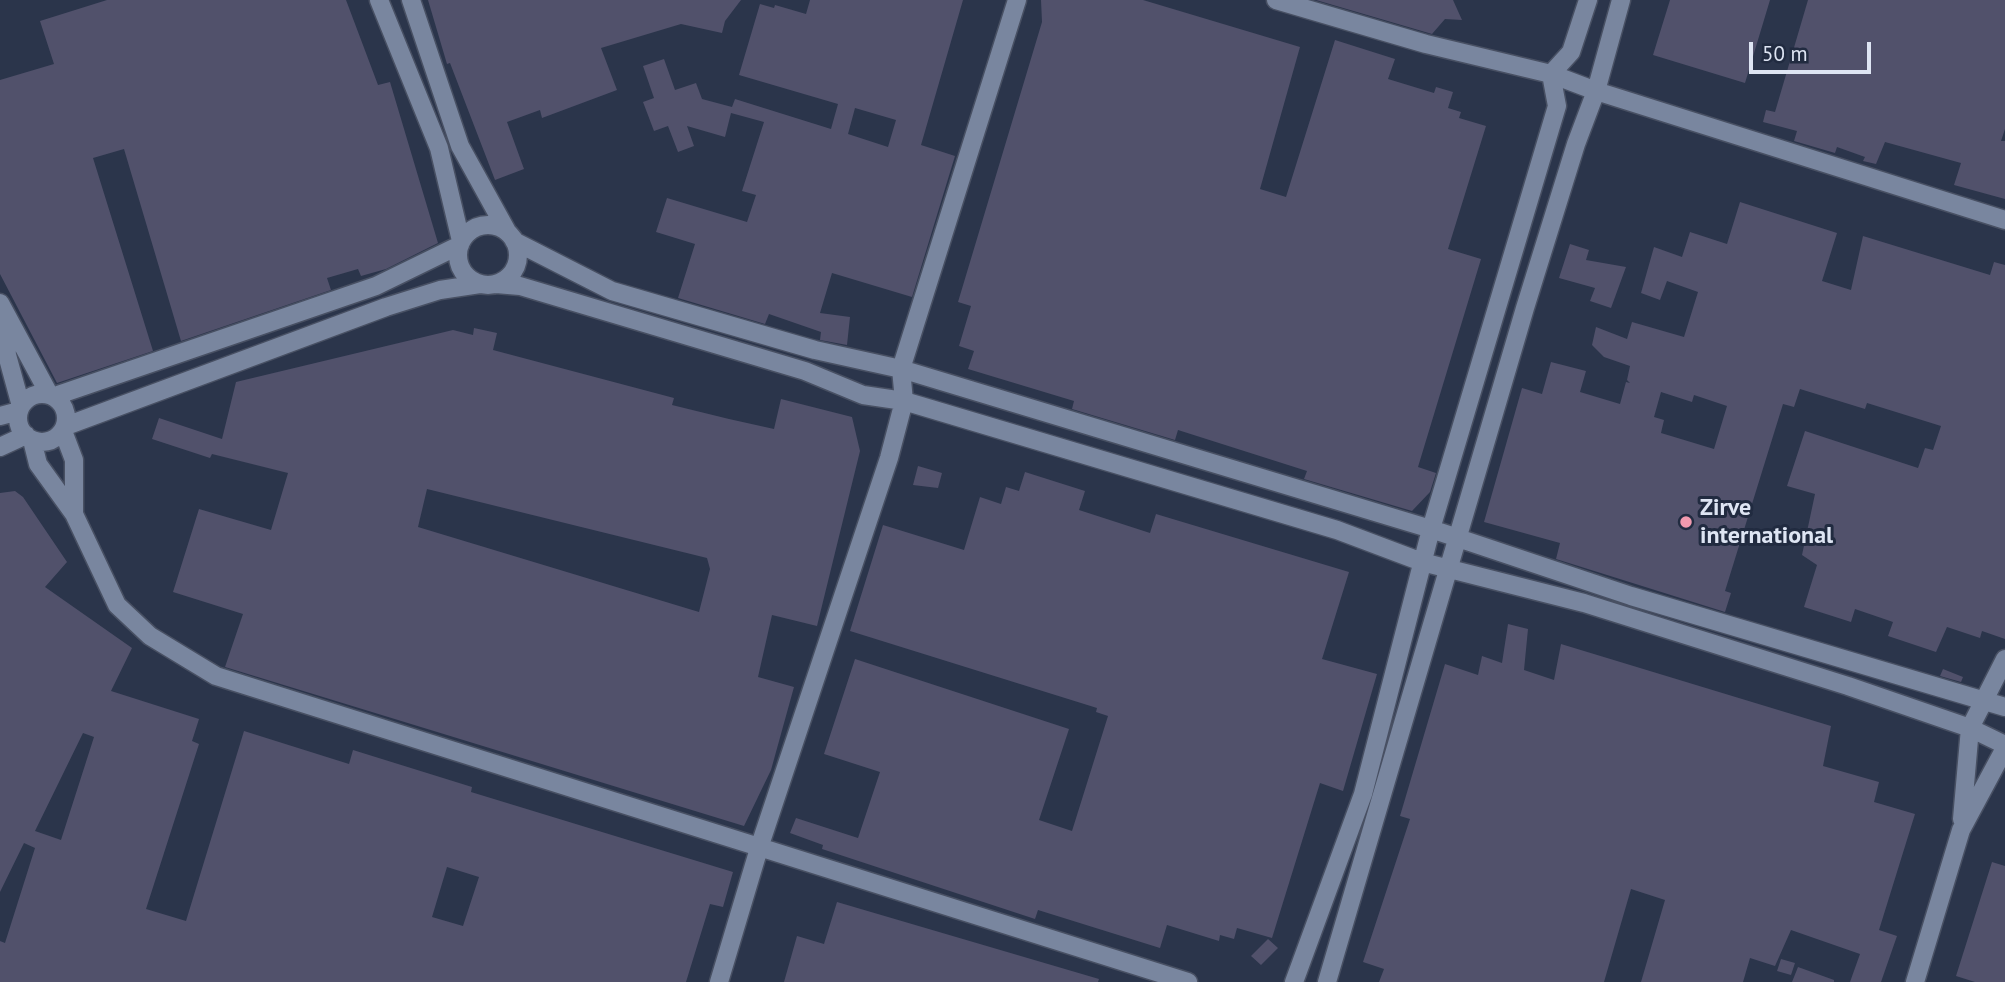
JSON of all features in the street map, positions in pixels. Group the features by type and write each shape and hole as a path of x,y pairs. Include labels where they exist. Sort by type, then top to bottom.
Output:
{"street":[{"path":"379,0 439,148 461,243"},
{"path":"411,0 460,146 511,237 518,260 514,269 488,284"},
{"path":"719,982 760,845 889,458 904,401 901,369 1017,0"},
{"path":"1276,0 1426,44 1551,74 1596,91 2005,220"},
{"path":"1551,74 1571,52 1588,0"},
{"path":"1327,982 1448,569 1460,539 1525,308 1576,144 1596,91 1621,0"},
{"path":"1294,982 1363,794 1431,529 1502,300 1557,106 1551,74"},
{"path":"488,284 462,271 458,258 461,243 468,232 483,225 494,226 612,291 815,350 901,369 1431,529 1631,596 2005,706"},
{"path":"0,416 20,408 30,396 52,395 376,286 461,243"},
{"path":"0,447 29,438 46,442 64,428 277,346 440,290 488,284 520,286 806,371 863,395 904,401 1337,530 1422,562 1584,603 1848,686 1970,729 2005,746 1961,830 1915,982"},
{"path":"1502,300 1525,308"},
{"path":"1,307 52,395 65,409 64,428 74,460 74,514"},
{"path":"1,307 7,355 20,408 19,424 29,438 38,464 74,514 117,605 150,636 216,676 760,845 1188,982"},
{"path":"270,322 277,346"},
{"path":"1961,830 1970,729 2005,659"}],"building":[{"path":"107,0 346,0 378,85 390,82 438,243 386,269 361,276 358,269 327,278 331,290 181,341 124,149 93,158 153,351 57,383 0,274 0,80 54,64 40,21"},
{"path":"428,0 741,0 725,21 722,33 681,24 601,48 617,90 542,118 540,110 507,122 524,169 495,180 450,63 447,64"},
{"path":"810,0 963,0 921,145 955,156 912,297 832,273 820,313 850,317 847,345 820,340 821,332 769,314 765,324 678,298 695,244 656,232 667,198 747,222 756,195 742,191 764,122 731,113 725,137 687,126 694,146 678,152 668,126 654,131 643,102 654,98 643,66 664,59 675,90 696,83 702,99 732,107 735,99 831,129 838,104 739,75 760,4 774,8 775,5 806,14","holes":["855,108 896,120 888,147 848,134"]},
{"path":"1041,0 1143,0 1300,47 1260,189 1286,197 1335,40 1395,59 1388,79 1434,93 1436,87 1453,92 1448,108 1461,112 1459,118 1486,126 1448,249 1481,259 1418,467 1436,473 1430,492 1412,511 1304,479 1307,471 1178,430 1175,440 1072,409 1074,401 968,369 974,351 959,346 971,306 958,302 1042,22"},
{"path":"1316,0 1453,0 1462,20 1445,19 1432,34"},
{"path":"1670,0 1770,0 1745,83 1653,55"},
{"path":"1808,0 2005,0 2005,129 2001,141 2005,141 2005,199 1954,185 1961,163 1885,142 1876,164 1863,161 1865,157 1837,147 1835,153 1794,141 1797,131 1763,122 1766,110 1775,112"},
{"path":"1740,202 1837,233 1822,281 1851,290 1863,236 1990,275 1994,262 2005,265 2005,639 1982,631 1980,638 1947,627 1936,652 1888,636 1893,622 1855,609 1851,622 1804,607 1817,565 1802,555 1815,494 1787,486 1805,431 1918,468 1925,448 1933,450 1941,426 1867,403 1865,409 1800,389 1794,407 1783,404 1725,591 1731,593 1725,612 1556,559 1560,543 1484,522 1522,388 1542,394 1551,362 1586,371 1580,392 1620,404 1626,382 1630,383 1627,380 1630,366 1604,357 1592,345 1596,327 1627,339 1632,322 1684,337 1698,292 1667,281 1660,300 1641,293 1654,247 1682,257 1690,232 1727,244","holes":["1661,392 1692,402 1694,395 1727,406 1714,449 1661,433 1664,420 1654,417"]},
{"path":"1570,244 1589,250 1586,260 1626,267 1611,308 1590,301 1595,288 1559,278"},
{"path":"474,328 497,333 493,350 674,398 672,405 774,429 781,399 852,417 860,451 817,626 772,615 758,677 794,687 771,770 744,826 225,667 243,614 173,592 199,509 271,530 288,473 212,454 210,458 152,439 159,418 222,439 236,382 453,330 473,335","holes":["427,489 707,558 710,569 699,612 418,527"]},
{"path":"918,466 942,473 938,488 913,485"},
{"path":"1025,472 1085,491 1079,510 1150,533 1156,514 1349,572 1322,659 1377,674 1343,791 1320,783 1272,938 1237,928 1234,939 1220,935 1219,941 1167,925 1160,948 1038,910 1035,919 822,849 823,845 790,833 796,818 858,838 880,772 824,754 855,659 1069,729 1039,820 1072,831 1108,716 1096,712 1097,708 850,631 883,525 964,550 980,497 1001,504 1006,487 1019,491"},
{"path":"15,491 23,497 67,562 45,587 132,648 111,691 199,719 192,741 199,744 146,909 186,921 244,731 349,764 353,750 472,787 471,792 733,872 723,907 710,904 686,982 0,982 0,941 5,943 35,848 24,843 0,892 0,493","holes":["83,733 94,737 61,840 35,831","447,867 479,877 463,926 432,917"]},
{"path":"1508,624 1528,629 1524,670 1554,680 1561,644 1831,726 1823,766 1879,782 1874,802 1915,814 1879,930 1897,936 1881,982 1850,982 1860,954 1791,930 1775,966 1750,958 1743,982 1641,982 1665,900 1631,889 1604,982 1379,982 1384,969 1363,962 1410,819 1400,816 1445,664 1478,675 1482,656 1502,663"},
{"path":"1943,669 1963,677 1961,682 1940,676"},
{"path":"1992,862 2005,866 2005,982 1975,982 1956,976"},
{"path":"837,902 1099,979 1098,982 784,982 797,936 824,944"},
{"path":"1268,939 1278,948 1261,965 1251,956"},
{"path":"1781,959 1795,963 1791,975 1777,971"},
{"path":"1798,967 1834,980 1834,982 1792,982"}],"place":[{"name":"Zirve international","path":"1686,522"}]}
